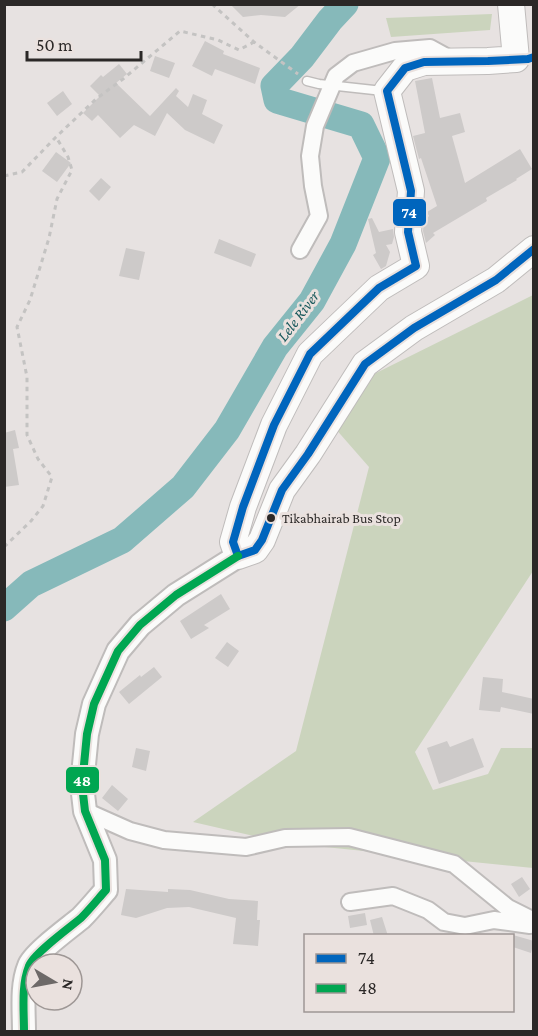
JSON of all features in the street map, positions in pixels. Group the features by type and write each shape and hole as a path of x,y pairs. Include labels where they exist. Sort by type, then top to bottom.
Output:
{"main road":[{"path":"511,4 525,58 424,62 405,68 387,91 411,191 408,232 416,266 380,288 310,354 274,425 243,507 233,542 238,556 255,550 262,540 282,490 308,454 365,364 414,328 496,280 534,249"}],"street":[{"path":"300,250 319,216 310,156 315,126 336,76 354,63 395,51 430,48 456,62"},
{"path":"24,1032 25,983 30,963 46,946 83,915 106,890 105,860 85,811 82,785 87,734 94,704 118,651 140,625 176,595 238,556"},
{"path":"85,811 130,831 164,840 246,847 285,838 349,837 454,864 508,908 534,921"},
{"path":"350,902 393,896 428,910 444,922 465,926 495,920 534,926"}],"lane":[{"path":"307,81 387,91"}],"path":[{"path":"212,4 254,42 307,81"},
{"path":"4,176 22,172 96,99 180,31 218,40 239,50 254,42"},
{"path":"4,547 43,506 52,477 38,459 27,435 27,377 17,327 30,300 50,238 57,199 72,170 68,157 56,137"}],"green space":[{"path":"492,14 490,30 391,37 386,18"},
{"path":"533,295 533,571 415,752 433,790 488,774 501,748 533,748 533,868 285,843 193,822 296,751 369,467 334,427 368,377"}],"building":[{"path":"230,4 301,4 285,17 261,15 243,17"},
{"path":"205,41 224,51 223,54 260,68 255,84 215,69 212,76 192,66"},
{"path":"155,56 175,63 169,78 150,71"},
{"path":"119,64 127,74 116,83 150,116 176,88 179,91 176,96 188,107 193,94 207,100 202,114 223,125 214,144 185,130 167,113 155,136 134,125 120,138 98,115 92,121 83,113 100,96 90,86 101,75 103,77"},
{"path":"432,78 440,118 460,113 465,132 452,136 465,183 520,149 532,169 486,198 487,201 433,233 435,235 426,243 423,231 424,221 429,216 427,212 437,206 413,136 425,133 415,81"},
{"path":"63,91 72,104 57,116 47,103"},
{"path":"56,152 71,163 57,182 42,171"},
{"path":"101,178 111,187 99,201 89,191"},
{"path":"372,218 379,232 393,229 392,244 386,245 390,252 386,266 381,269 373,255 376,253 368,219"},
{"path":"219,239 256,254 251,267 214,253"},
{"path":"126,248 145,252 139,280 119,276"},
{"path":"15,430 19,448 13,449 19,485 4,487 4,433"},
{"path":"221,594 230,609 204,625 209,628 191,639 180,621"},
{"path":"227,642 239,651 228,667 215,658"},
{"path":"154,667 162,677 129,704 119,692"},
{"path":"483,677 503,679 502,692 534,699 534,714 501,707 500,712 479,710"},
{"path":"473,738 484,767 439,784 427,748 447,741 450,747"},
{"path":"136,748 150,751 146,771 132,767"},
{"path":"112,785 128,799 118,811 102,798"},
{"path":"522,877 530,889 519,897 511,884"},
{"path":"126,889 168,892 168,889 190,890 229,899 258,901 257,920 260,920 258,946 233,944 236,918 189,907 167,908 136,918 121,915"},
{"path":"365,913 367,925 350,928 348,916"},
{"path":"382,917 387,934 374,934 370,920"},
{"path":"514,935 534,941 531,953 514,947"}],"waterway":[{"name":"Lele River","path":"4,608 31,584 122,540 183,487 227,430 275,347 312,301 343,244 377,158 361,125 277,100 274,86 302,57 345,4"}],"transit line":[{"name":"74","path":"534,57 488,61 424,62 405,68 387,91 411,191 408,232 416,266 379,288 310,354 274,425 243,507 233,542 238,556 255,550 262,540 282,490 308,454 365,364 414,328 496,280 534,249"},
{"name":"48","path":"24,1032 24,990 29,966 44,948 81,918 106,890 105,860 85,811 82,785 87,734 94,704 118,651 140,625 176,595 238,556"}],"place":[{"name":"Tikabhairab Bus Stop","path":"271,518"}]}
